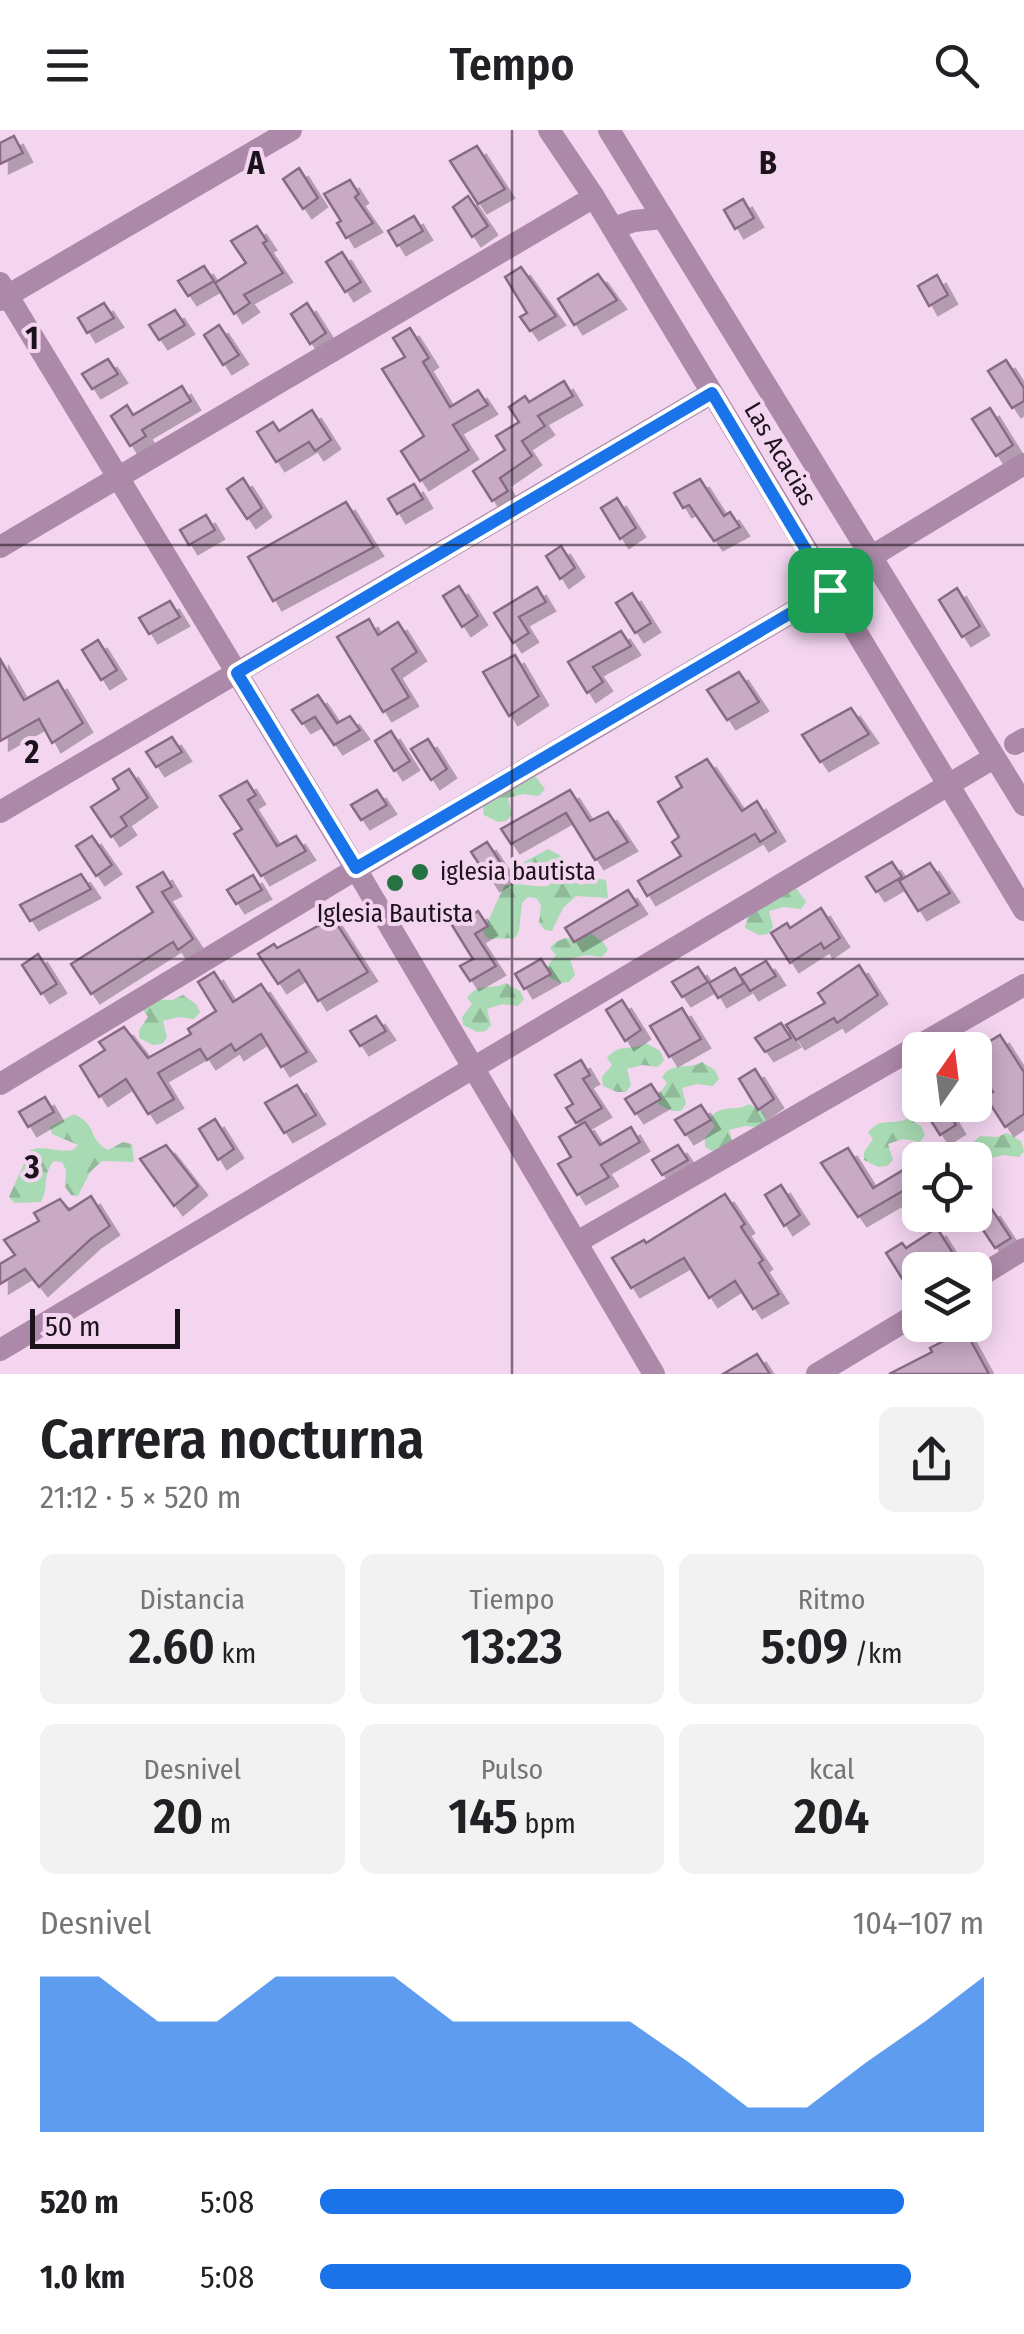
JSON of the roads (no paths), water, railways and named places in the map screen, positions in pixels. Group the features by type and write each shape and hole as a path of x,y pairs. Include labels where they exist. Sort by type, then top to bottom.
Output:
{"street":[{"path":"290,130 3,293 356,868 654,1374"},
{"name":"Las Acacias","path":"549,130 613,228 1024,910"},
{"name":"Las Acacias","path":"609,130 1024,805"},
{"path":"0,547 594,197"},
{"path":"613,228 663,218"},
{"path":"0,812 712,393"},
{"path":"0,1084 356,868 830,590 872,558 1024,464"},
{"path":"0,1350 990,760"},
{"path":"577,1242 1024,985"},
{"path":"992,1269 1024,1249"},
{"path":"818,1374 902,1323"}],"place":[{"name":"iglesia bautista","path":"420,872"},
{"name":"Iglesia Bautista","path":"395,883"}]}
